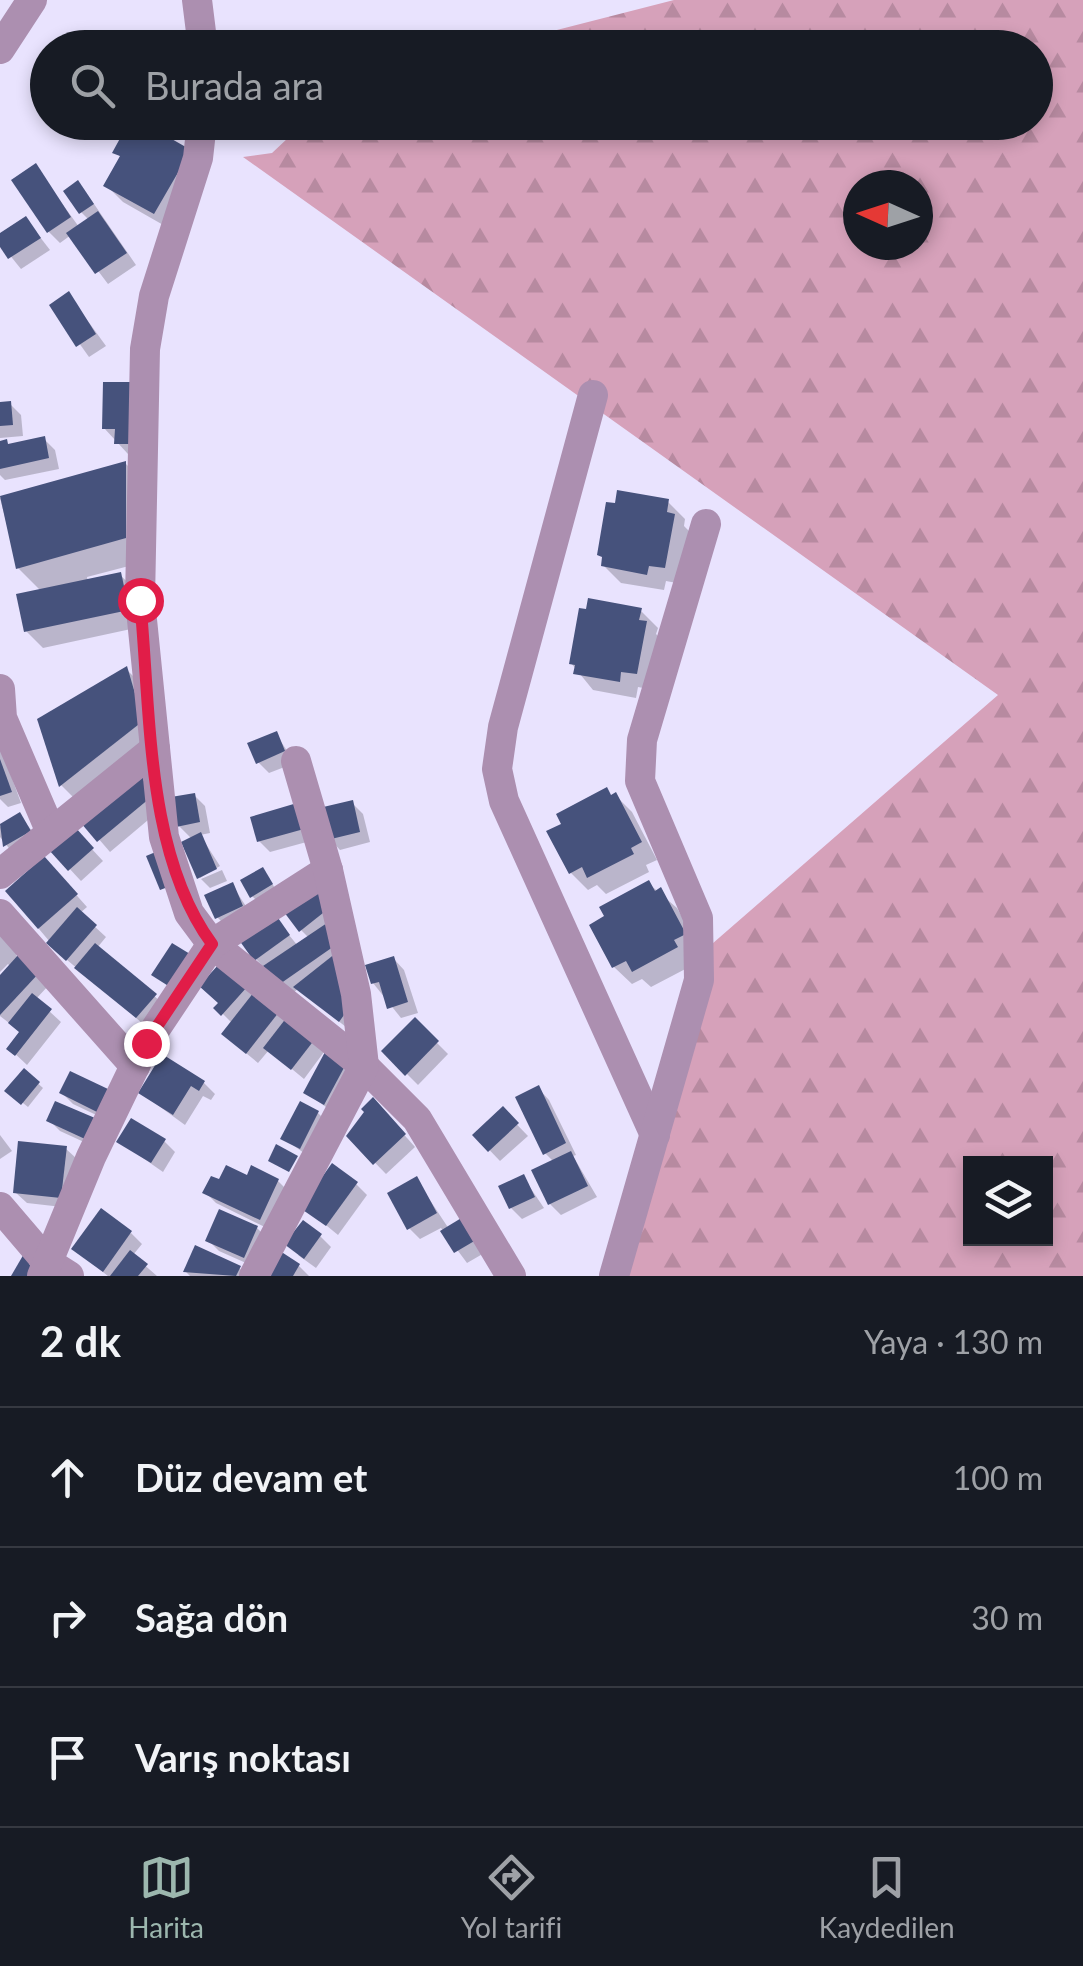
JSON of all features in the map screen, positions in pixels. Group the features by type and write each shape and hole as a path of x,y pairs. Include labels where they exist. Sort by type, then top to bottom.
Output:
{"street":[{"path":"0,49 32,0"},
{"path":"196,0 200,30"},
{"path":"200,140 198,158 154,296 145,349 140,600 164,837 189,912 212,944 364,1066 417,1119 510,1276"},
{"path":"593,396 503,727 496,769 504,802 655,1135"},
{"path":"614,1276 699,980 698,918 640,781 642,740 706,524"},
{"path":"1,709 50,830"},
{"path":"0,874 155,749"},
{"path":"254,1276 364,1066 356,994 328,870 296,762"},
{"path":"0,1207 53,1271 135,1066 212,944 328,870"},
{"path":"0,914 135,1066"}],"green space":[{"path":"674,0 1083,0 1083,1276 620,1276 697,957 998,695 243,157 272,153 286,140 1053,140 1053,30 557,30"}],"building":[{"path":"119,140 174,140 191,150 154,214 103,186 120,156 112,153"},
{"path":"36,163 71,217 47,233 11,180"},
{"path":"78,180 94,204 79,214 63,191"},
{"path":"98,211 127,253 95,274 66,233"},
{"path":"26,216 41,238 8,259 0,247 0,233"},
{"path":"69,291 96,334 76,347 49,305"},
{"path":"103,382 135,382 133,444 114,444 115,429 102,429"},
{"path":"11,401 13,425 0,426 0,402"},
{"path":"45,436 49,458 0,469 0,441 7,439 8,444"},
{"path":"126,461 126,538 16,569 0,496"},
{"path":"617,490 669,499 667,512 675,514 665,568 649,566 647,575 601,566 602,557 597,555 606,502 615,503"},
{"path":"121,572 129,610 24,632 16,594"},
{"path":"588,598 642,608 639,620 647,621 637,674 621,672 620,682 573,674 575,665 569,664 579,608 586,609"},
{"path":"127,666 143,721 59,787 37,719"},
{"path":"277,731 285,751 256,764 247,743"},
{"path":"0,759 12,792 0,796"},
{"path":"141,773 150,798 97,842 81,823"},
{"path":"607,787 611,795 616,792 642,842 631,848 634,854 587,878 582,867 569,874 546,831 561,824 556,814"},
{"path":"195,793 200,822 176,827 171,797"},
{"path":"353,800 360,832 327,840 319,808"},
{"path":"297,803 304,829 257,842 250,817"},
{"path":"20,812 31,831 3,847 0,824"},
{"path":"75,827 94,848 68,871 49,850"},
{"path":"201,832 217,869 197,879 181,842"},
{"path":"158,851 173,885 160,890 146,856"},
{"path":"44,856 78,894 38,929 5,891"},
{"path":"263,867 273,884 250,898 240,880"},
{"path":"649,880 655,891 661,887 686,934 674,940 678,947 632,972 626,961 612,968 589,925 604,916 599,907"},
{"path":"233,882 243,906 215,919 204,895"},
{"path":"320,883 328,909 299,932 284,912"},
{"path":"77,907 97,925 66,961 46,943"},
{"path":"276,915 290,935 254,961 239,940"},
{"path":"330,921 340,942 277,986 263,966"},
{"path":"95,943 157,994 136,1018 74,968"},
{"path":"172,943 190,954 170,987 151,975"},
{"path":"336,953 349,1008 339,1022 293,987"},
{"path":"19,954 39,973 0,1015 0,975"},
{"path":"394,956 408,1002 387,1009 379,982 371,984 365,965"},
{"path":"220,963 247,987 221,1016 213,1008 218,1003 199,986"},
{"path":"254,992 279,1012 246,1054 221,1034"},
{"path":"32,993 52,1009 15,1056 6,1049 19,1032 8,1023"},
{"path":"287,1017 315,1039 291,1070 263,1048"},
{"path":"415,1017 439,1041 405,1076 381,1051"},
{"path":"325,1052 346,1064 324,1105 303,1093"},
{"path":"162,1054 205,1081 199,1091 191,1086 173,1115 138,1093"},
{"path":"24,1068 40,1082 21,1105 4,1091"},
{"path":"70,1071 108,1089 97,1112 59,1093"},
{"path":"539,1085 566,1143 543,1155 515,1097"},
{"path":"373,1097 406,1134 373,1165 346,1136 364,1112 361,1109"},
{"path":"55,1101 95,1118 85,1139 46,1121"},
{"path":"300,1101 319,1111 300,1149 280,1139"},
{"path":"503,1106 519,1123 488,1152 472,1135"},
{"path":"131,1118 166,1139 151,1163 116,1142"},
{"path":"18,1141 67,1146 61,1198 13,1193"},
{"path":"276,1144 298,1156 289,1172 268,1161"},
{"path":"571,1151 588,1186 548,1205 531,1170"},
{"path":"332,1163 358,1182 326,1226 300,1208"},
{"path":"226,1165 247,1175 251,1165 279,1179 260,1220 202,1193 211,1176 219,1179"},
{"path":"524,1174 535,1197 509,1209 498,1186"},
{"path":"417,1176 437,1213 407,1230 387,1193"},
{"path":"101,1208 132,1231 103,1272 71,1249"},
{"path":"219,1209 258,1226 244,1258 205,1241"},
{"path":"463,1217 476,1240 454,1253 440,1231"},
{"path":"303,1220 322,1234 304,1259 284,1244"},
{"path":"195,1245 241,1266 236,1276 183,1272"},
{"path":"130,1250 148,1264 138,1276 110,1276"},
{"path":"280,1251 300,1264 293,1276 264,1276"},
{"path":"25,1252 34,1276 11,1276"}],"route":[{"path":"140,600 164,837 189,912 212,944 146,1043"}]}
